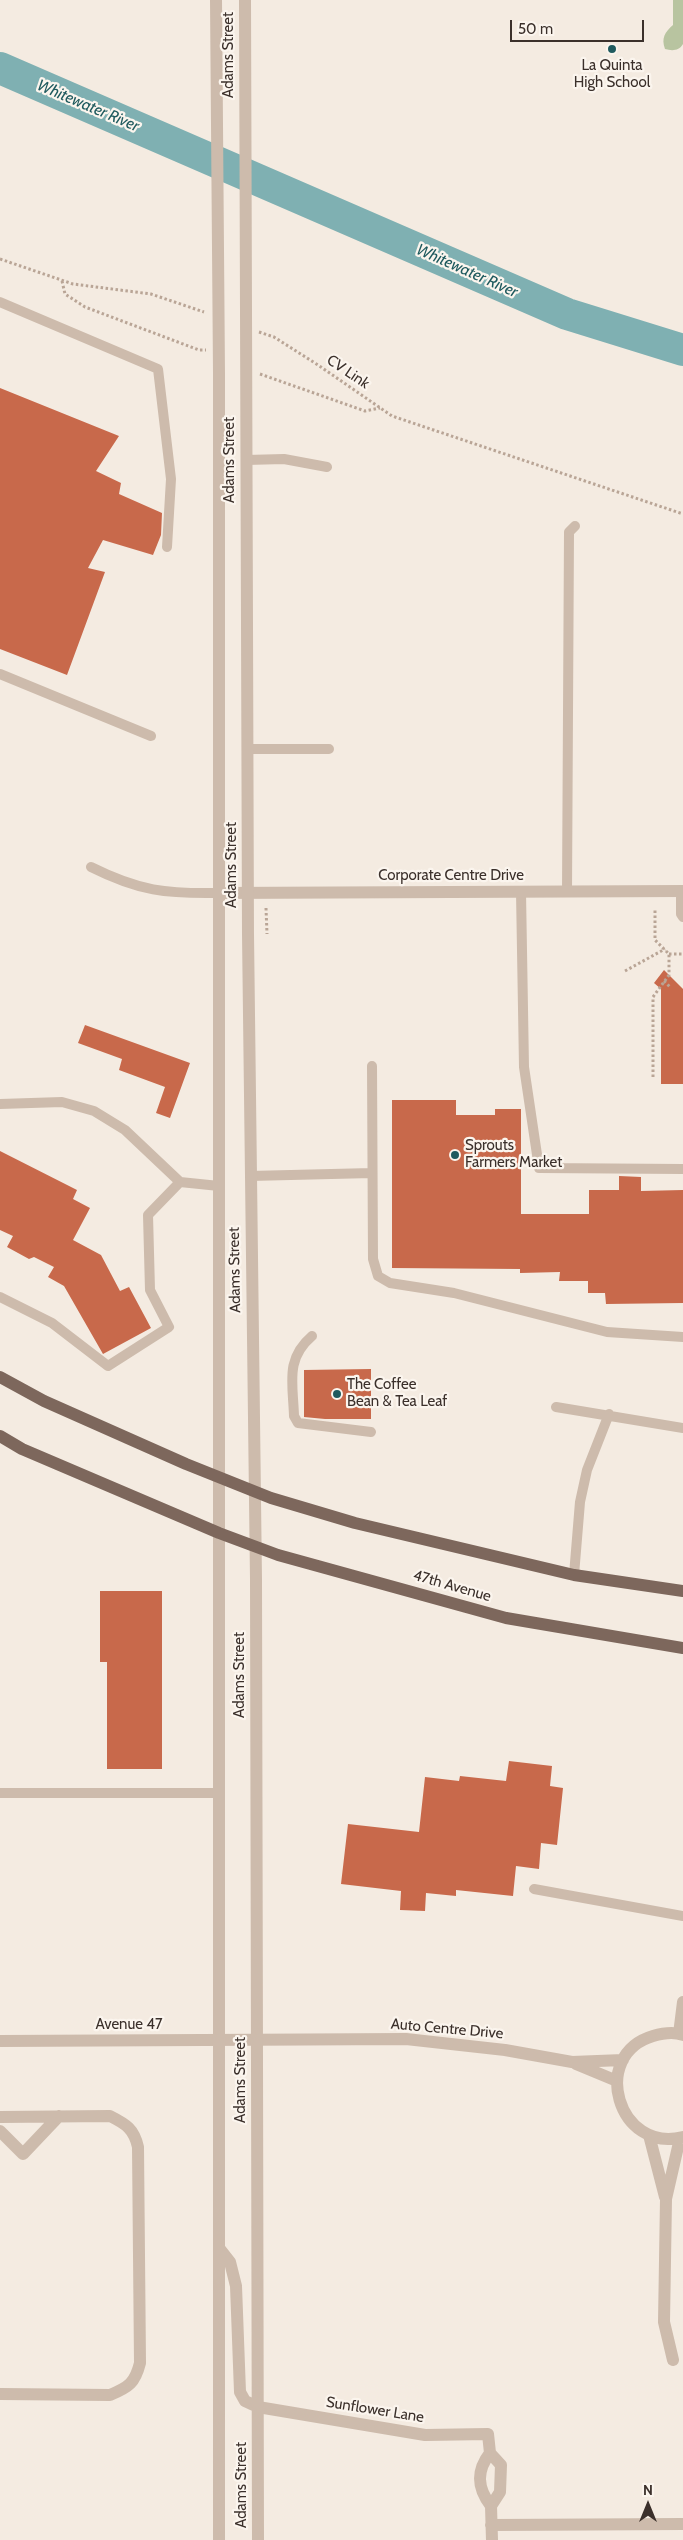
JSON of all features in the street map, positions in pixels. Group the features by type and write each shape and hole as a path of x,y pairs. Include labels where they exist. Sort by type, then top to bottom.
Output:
{"main road":[{"path":"0,1377 44,1401 255,1492 355,1523 574,1575 683,1591"},
{"name":"47th Avenue","path":"0,1436 22,1449 218,1533 256,1547 506,1618 683,1648"}],"street":[{"name":"Adams Street","path":"216,0 219,350 219,2540"},
{"name":"Adams Street","path":"245,0 250,1176 256,1547 258,2540"},
{"name":"Corporate Centre Drive","path":"219,893 682,891"},
{"path":"673,2360 664,2322 666,2199 682,2137 664,2139 649,2135 635,2126 624,2113 618,2098 617,2081 623,2060 634,2047 647,2038 663,2033 681,2034 683,2002"},
{"name":"Auto Centre Drive","path":"258,2040 406,2039 505,2050 572,2062 623,2060"},
{"name":"Avenue 47","path":"0,2041 258,2040"},
{"name":"Auto Centre Drive","path":"572,2062 617,2081"},
{"path":"0,2131 23,2154 59,2116"},
{"path":"0,2117 110,2116 125,2123 134,2132 138,2147 140,2363 136,2378 124,2388 110,2395 0,2394"},
{"path":"649,2135 666,2199"},
{"path":"219,2248 230,2262 236,2286 240,2392 245,2401 258,2407"},
{"name":"Sunflower Lane","path":"258,2407 425,2435 488,2434 490,2453"},
{"path":"491,2506 481,2494 481,2465 490,2453 501,2466 500,2492 491,2506 492,2540"},
{"path":"492,2525 683,2524"}],"lane":[{"path":"0,302 158,369 171,479 167,548"},
{"path":"246,460 284,459 327,467"},
{"path":"567,892 569,532 574,526"},
{"path":"0,674 151,736"},
{"path":"248,749 329,749"},
{"path":"91,868 122,883 156,891 219,893"},
{"path":"682,891 681,914 683,918"},
{"path":"520,892 524,1067 539,1168 683,1169"},
{"path":"372,1066 374,1268 378,1276 390,1283 454,1293 607,1332 683,1337"},
{"path":"0,1104 62,1102 94,1111 125,1130 180,1182 218,1186"},
{"path":"250,1176 372,1173"},
{"path":"0,1297 52,1323 108,1366 169,1327 150,1290 148,1215 180,1182"},
{"path":"312,1336 300,1346 293,1363 294,1416 298,1423 371,1432"},
{"path":"556,1407 609,1414 683,1428"},
{"path":"574,1575 580,1502 587,1470 609,1414"},
{"path":"0,1793 219,1793"},
{"path":"534,1889 683,1916"}],"path":[{"path":"0,259 73,284 151,294 208,314"},
{"path":"62,280 65,294 85,307 199,350 219,350"},
{"name":"CV Link","path":"255,330 274,337 392,416 683,514"},
{"path":"247,375 261,374 365,410 380,408"},
{"path":"653,1077 653,997 669,975 669,954 655,940 655,908"},
{"path":"625,971 665,949"},
{"path":"669,954 683,954"},
{"path":"664,982 670,987"}],"green space":[{"path":"673,0 683,0 683,44 673,50 665,49 663,42 666,33 673,25"}],"building":[{"path":"0,388 119,436 96,471 121,483 119,494 162,513 161,535 153,555 103,540 88,568 105,572 67,675 0,649"},
{"path":"664,970 683,989 683,1084 661,1084 661,989 654,983"},
{"path":"85,1025 190,1063 170,1118 156,1113 165,1087 119,1070 122,1059 78,1043"},
{"path":"392,1100 456,1100 456,1115 495,1115 495,1109 521,1109 521,1214 589,1214 589,1190 619,1190 619,1176 641,1177 641,1191 683,1190 683,1303 606,1304 605,1293 588,1293 588,1281 559,1281 560,1272 520,1273 520,1269 392,1268"},
{"path":"0,1151 77,1190 73,1199 90,1208 73,1240 101,1255 120,1291 129,1287 151,1328 103,1354 64,1286 48,1277 54,1267 34,1257 29,1259 7,1247 13,1236 0,1230"},
{"name":"The Coffee Bean & Tea Leaf","path":"371,1369 371,1419 304,1417 304,1370"},
{"path":"100,1591 162,1591 162,1769 107,1769 107,1662 100,1662"},
{"path":"509,1761 552,1766 550,1786 563,1788 557,1845 541,1843 539,1869 516,1866 513,1896 456,1890 456,1896 426,1893 425,1911 400,1910 401,1891 341,1884 348,1824 419,1832 425,1777 459,1781 460,1776 506,1781"}],"waterway":[{"name":"Whitewater River","path":"0,68 567,314 683,350"}],"place":[{"name":"La Quinta High School","path":"612,49"},
{"name":"Sprouts Farmers Market","path":"455,1155"},
{"name":"The Coffee Bean & Tea Leaf","path":"337,1394"}]}
